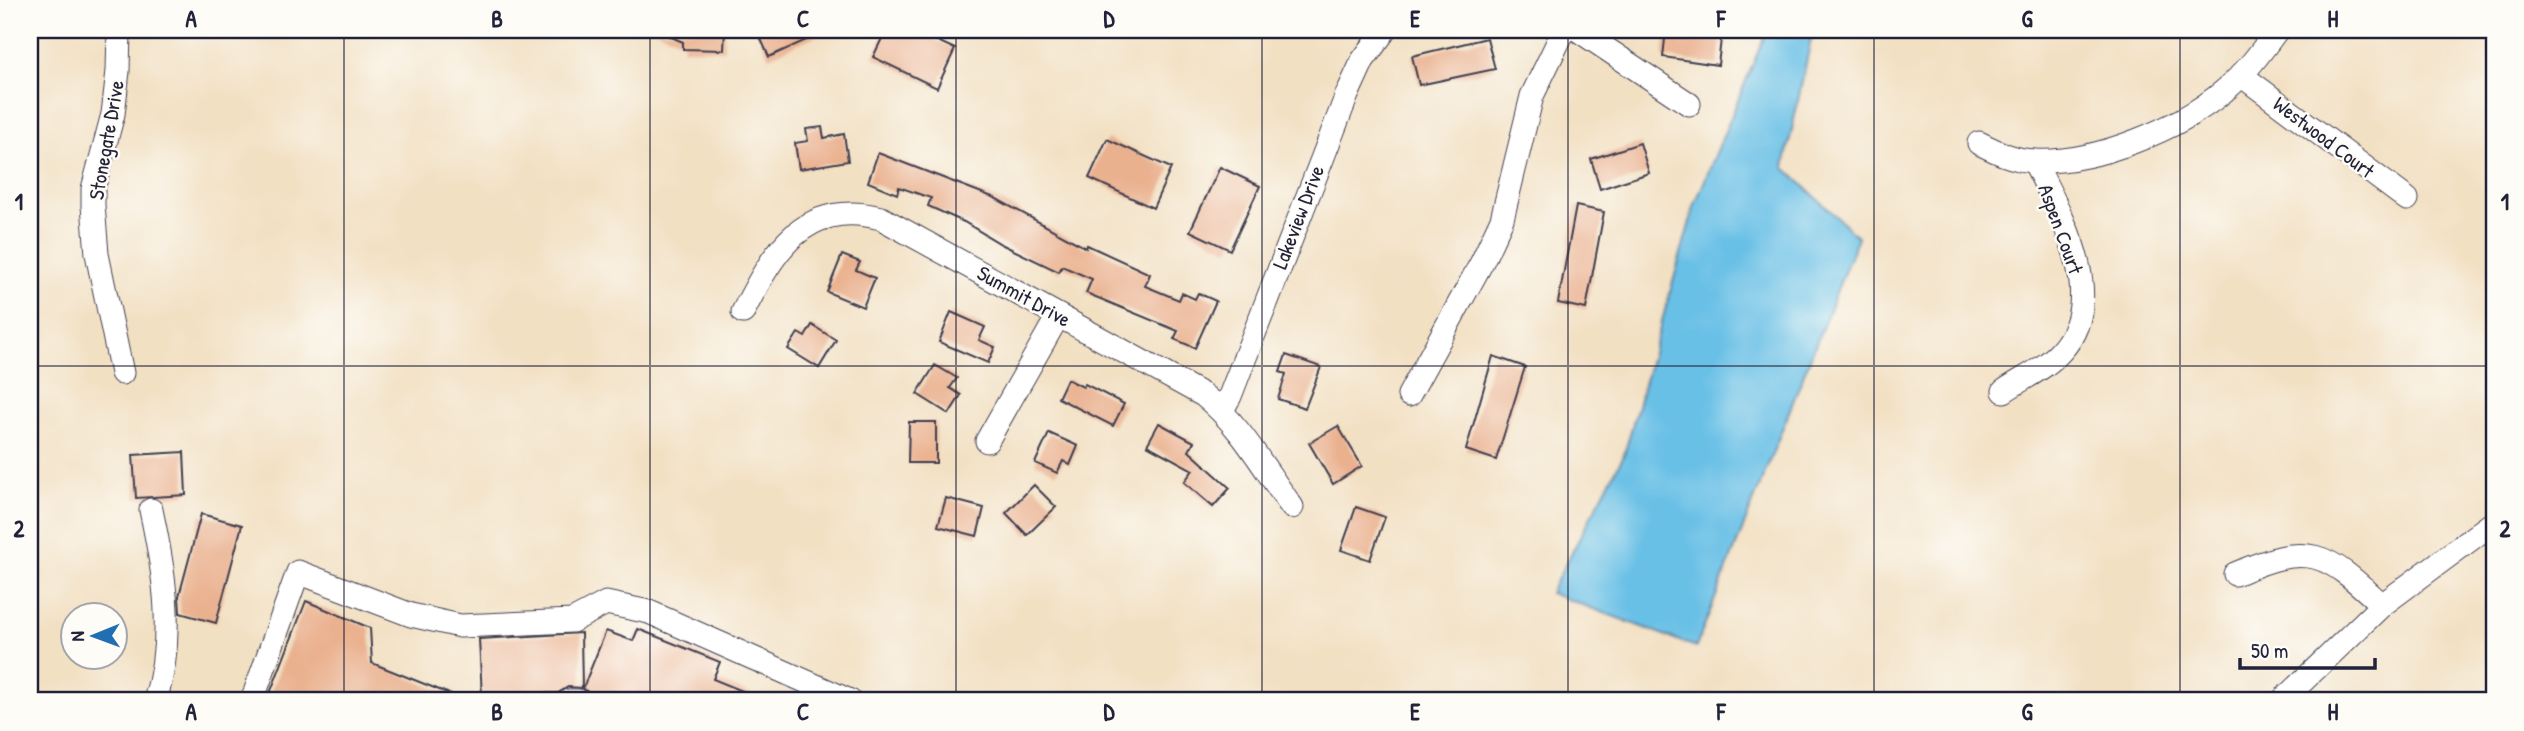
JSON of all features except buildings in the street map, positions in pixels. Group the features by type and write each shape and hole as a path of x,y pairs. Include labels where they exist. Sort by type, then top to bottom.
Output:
{"street":[{"name":"Stonegate Drive","path":"119,30 113,114 93,189 93,205 97,254 122,373"},
{"name":"Lakeview Drive","path":"1222,410 1230,396 1347,95 1363,60 1385,30"},
{"path":"1409,395 1482,262 1502,219 1532,96 1564,30"},
{"path":"1578,30 1689,104"},
{"path":"1979,143 2010,158 2034,161 2070,158 2146,136 2181,121 2213,101 2241,75 2277,30"},
{"name":"Westwood Court","path":"2241,75 2407,200"},
{"name":"Aspen Court","path":"2004,391 2061,351 2070,339 2080,312 2081,283 2074,252 2034,161"},
{"name":"Summit Drive","path":"743,313 781,246 818,221 836,215 857,213 894,223 1058,316 1191,387 1222,410 1292,507"},
{"path":"987,441 1058,316"},
{"path":"151,510 160,548 167,620 161,682 155,701"},
{"path":"2282,701 2382,605 2494,522"},
{"path":"2235,574 2267,560 2298,553 2326,559 2382,605"},
{"path":"252,701 298,572 411,615 460,626 572,621 606,603 649,612 850,701"},
{"path":"569,701 578,701"}],"water":[{"path":"1767,30 1813,30 1784,167 1858,237 1696,647 1550,593 1624,455 1695,204"}]}
